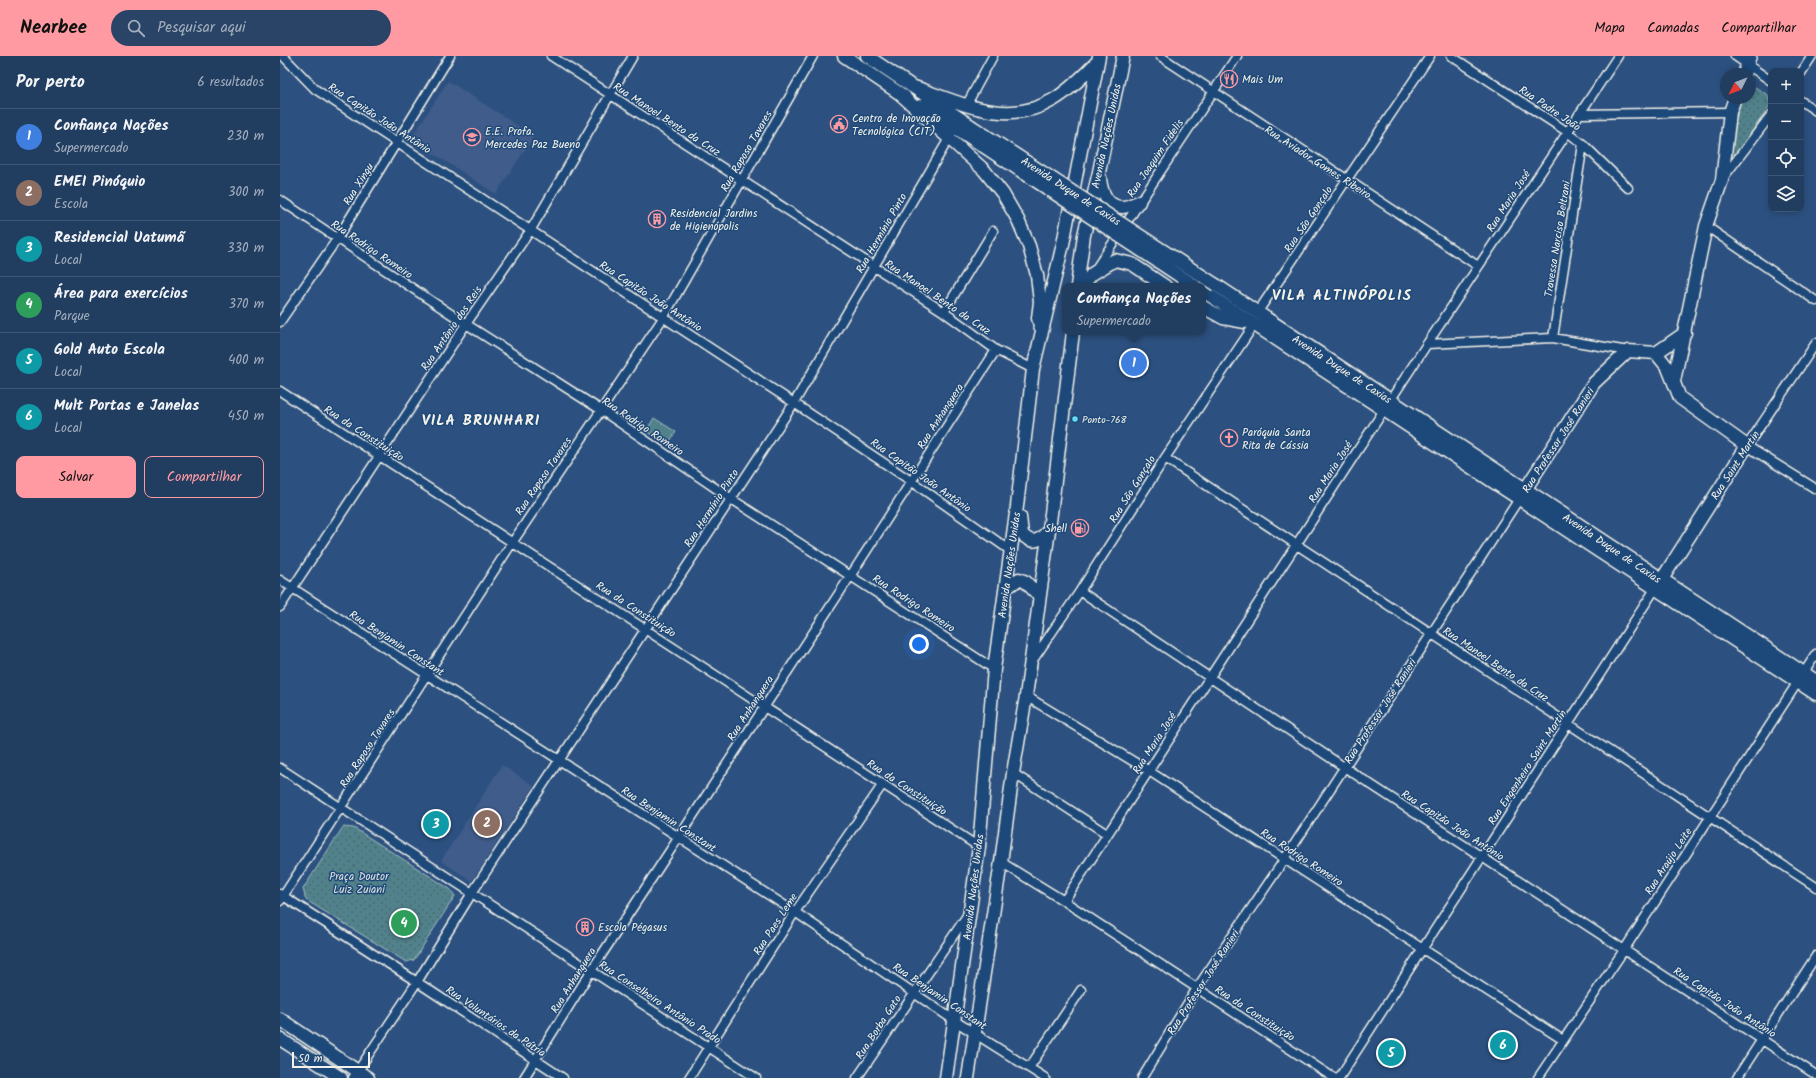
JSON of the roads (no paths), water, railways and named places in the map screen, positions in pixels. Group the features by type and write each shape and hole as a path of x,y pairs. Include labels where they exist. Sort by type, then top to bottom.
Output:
{"main road":[{"name":"Avenida Duque de Caxias","path":"844,56 898,92 964,129 1198,283"},
{"name":"Avenida Duque de Caxias","path":"867,56 911,86 964,129 1191,283"},
{"name":"Avenida Nações Unidas","path":"1077,283 1084,236 1123,56"},
{"path":"911,86 967,104 983,111 1012,113 1032,110 1053,100 1075,83 1098,59"},
{"name":"Avenida Nações Unidas","path":"946,1078 979,847 994,669 1017,506 1033,369 1063,244 1098,59"},
{"path":"898,92 984,170 1003,194 1018,220 1029,246 1037,275 1040,302 1038,318 1041,337"},
{"path":"1673,382 1685,333 1706,226 1722,180 1730,112 1733,104"},
{"path":"1099,172 1101,191 1109,202 1117,206 1124,207 1139,202"},
{"path":"1084,283 1092,274 1114,260 1132,264 1160,283"},
{"name":"Avenida Duque de Caxias","path":"1210,291 1384,411 1522,494"},
{"path":"1206,309 1223,318 1254,320"},
{"name":"Avenida Duque de Caxias","path":"1254,320 1390,400 1522,494 1801,678 1816,694"},
{"path":"1628,351 1656,353 1685,333"},
{"name":"Avenida Nações Unidas","path":"968,1078 1013,773 1026,696 1049,530 1073,335"},
{"name":"Rua Professor José Ranieri","path":"1522,494 1594,383 1628,351"},
{"path":"1656,353 1668,368 1680,398 1748,446"},
{"name":"Rua Saint Martin","path":"1658,584 1748,446"},
{"path":"1017,506 1022,534 1028,540 1035,541 1042,538 1049,530"},
{"path":"1006,588 1019,579 1026,582 1040,596"},
{"name":"Avenida Duque de Caxias","path":"1801,678 1816,682"},
{"path":"280,1019 346,1064 355,1075 368,1078"},
{"path":"280,1039 339,1077"}],"street":[{"name":"Rua Capitão João Antônio","path":"283,56 315,89 794,403 911,481 1011,551"},
{"name":"Rua Xingu","path":"280,322 337,239 450,56"},
{"name":"Rua Manoel Bento da Cruz","path":"551,56 944,312 996,350 1033,369"},
{"name":"Rua Antônio dos Reis","path":"280,607 466,324 530,231 633,56"},
{"name":"Rua Raposo Tavares","path":"281,897 341,808 512,543 663,318 813,56"},
{"path":"967,104 993,56"},
{"name":"Rua Aviador Gomes Ribeiro","path":"1160,56 1347,181 1478,266"},
{"name":"Rua Joaquim Fidelis","path":"1092,274 1237,56"},
{"name":"Rua São Gonçalo","path":"1030,664 1080,591 1254,320 1430,56"},
{"name":"Rua Padre João","path":"1451,56 1566,131 1582,144 1628,188"},
{"name":"Rua Maria José","path":"1064,901 1566,131 1618,56"},
{"path":"1735,56 1768,79"},
{"path":"1804,68 1812,56"},
{"path":"1804,103 1816,111"},
{"path":"1579,114 1730,112"},
{"path":"1722,180 1768,119"},
{"name":"Rua Hermínio Pinto","path":"472,893 647,629 730,498 794,403 948,138 964,129"},
{"name":"Travessa Narciso Beltrani","path":"1553,338 1582,144"},
{"name":"Rua Rodrigo Romeiro","path":"280,200 466,324 601,410 730,498 994,669"},
{"path":"1706,226 1816,300"},
{"path":"944,312 993,231"},
{"path":"1427,344 1553,338 1628,351"},
{"name":"Rua Saint Martin","path":"1748,446 1816,342"},
{"name":"Rua Anhanguera","path":"524,1078 591,971 851,575 996,350"},
{"name":"Rua da Constituição","path":"280,390 979,847"},
{"path":"1748,446 1816,489"},
{"name":"Rua Manoel Bento da Cruz","path":"1165,458 1709,818 1816,887"},
{"name":"Rua Professor José Ranieri","path":"1142,1078 1197,988 1284,860 1522,494"},
{"name":"Rua Benjamin Constant","path":"280,580 426,676 795,912 974,1033 1045,1078"},
{"name":"Rua Engenheiro Saint Martin","path":"1339,1078 1658,584"},
{"name":"Rua Capitão João Antônio","path":"1080,591 1344,767 1816,1075"},
{"name":"Rua Araújo Leite","path":"1538,1078 1624,950 1816,654"},
{"name":"Rua Rodrigo Romeiro","path":"1026,696 1149,771 1563,1040"},
{"path":"280,768 472,893 417,982 355,1075"},
{"path":"1013,773 1107,834"},
{"name":"Rua Paes Leme","path":"689,1078 795,912 882,784"},
{"name":"Rua da Constituição","path":"1001,862 1064,901 1334,1078"},
{"name":"Rua Conselheiro Antônio Prado","path":"472,893 756,1078"},
{"path":"281,897 417,982"},
{"name":"Rua Borba Gato","path":"857,1078 971,908"},
{"path":"1737,1078 1816,956"},
{"name":"Rua Voluntários da Pátria","path":"417,982 563,1078"},
{"path":"1029,1068 1081,990"},
{"path":"339,1077 346,1064"}],"place":[{"name":"Mais Um","path":"1229,79"},
{"name":"Centro de Inovação Tecnológica (CIT)","path":"839,124"},
{"name":"E.E. Profa. Mercedes Paz Bueno","path":"472,137"},
{"name":"Residencial Jardins de Higienópolis","path":"657,219"},
{"name":"Confiança Nações","path":"1134,363"},
{"name":"Ponto-768","path":"1075,419"},
{"name":"Paróquia Santa Rita de Cássia","path":"1229,438"},
{"name":"Shell","path":"1080,528"},
{"name":"EMEI Pinóquio","path":"487,823"},
{"name":"Residencial Uatumã","path":"436,824"},
{"name":"Área para exercícios","path":"404,923"},
{"name":"Escola Pégasus","path":"585,927"},
{"name":"Mult Portas e Janelas","path":"1503,1045"},
{"name":"Gold Auto Escola","path":"1391,1053"}],"district":[{"name":"VILA ALTINÓPOLIS","path":"1342,295"},
{"name":"VILA BRUNHARI","path":"481,420"}],"park label":[{"name":"Praça Doutor Luiz Zuiani","path":"359,882"}]}
